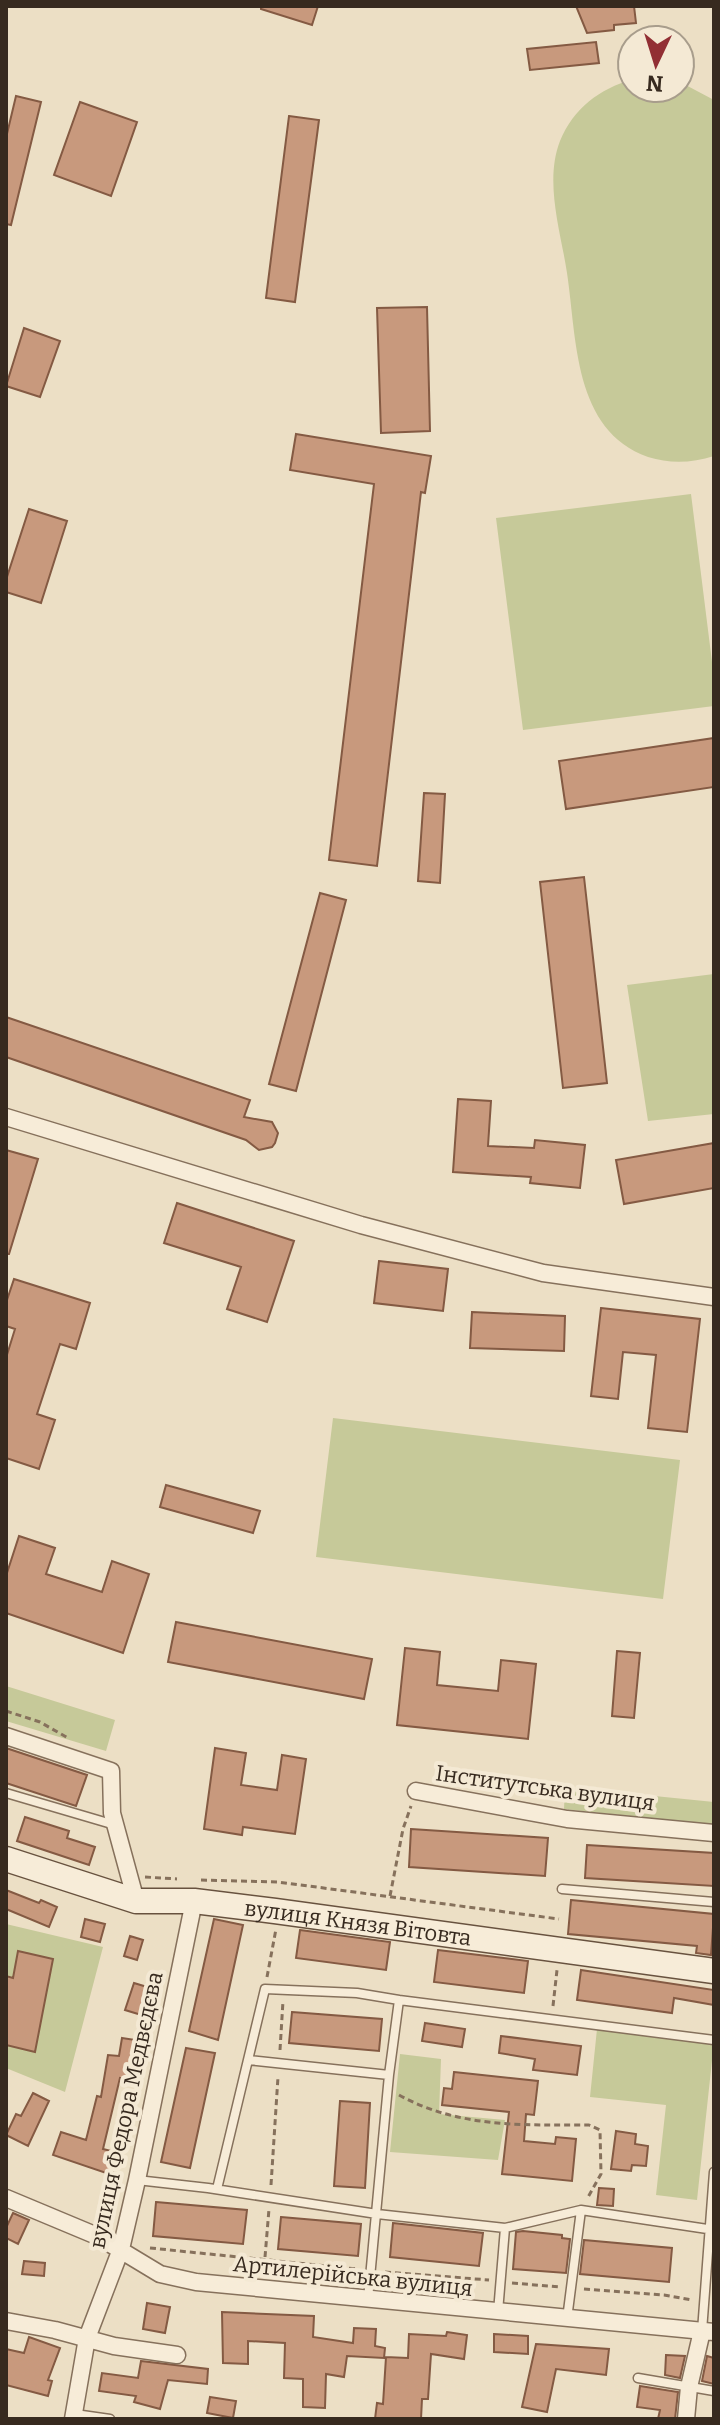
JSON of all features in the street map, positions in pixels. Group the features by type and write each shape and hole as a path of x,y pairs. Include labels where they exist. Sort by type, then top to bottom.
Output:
{"street":[{"path":"6,1117 361,1225 543,1273 714,1297"},
{"path":"6,1736 111,1771 112,1813 136,1901"},
{"name":"Інститутська вулиця","path":"416,1791 567,1819 714,1833"},
{"name":"вулиця Князя Вітовта","path":"6,1859 136,1901 194,1887 279,1911 714,1971"},
{"name":"вулиця Федора Медвєдєва","path":"74,2416 87,2338 121,2249 137,2180 194,1887"},
{"name":"Артилерійська вулиця","path":"6,2198 97,2236 160,2274 196,2282 708,2331"},
{"path":"6,2321 114,2346 177,2355"},
{"path":"686,2419 689,2387 708,2331"}],"lane":[{"path":"6,1793 115,1825"},
{"path":"562,1889 714,1902"},
{"path":"217,2189 265,1989 357,1993 714,2040"},
{"path":"368,2300 387,2089 399,2000"},
{"path":"248,2060 389,2075"},
{"path":"708,2331 704,2302 714,2172"},
{"path":"137,2180 377,2214 505,2228 581,2210 711,2230"},
{"path":"567,2319 581,2210"},
{"path":"498,2313 505,2228"},
{"path":"638,2378 714,2391"},
{"path":"74,2416 110,2419"}],"path":[{"path":"390,1896 403,1829 416,1791"},
{"path":"130,1877 194,1887 278,1882 559,1919"},
{"path":"265,1989 279,1911"},
{"path":"552,2019 558,1962"},
{"path":"265,2259 283,1989"},
{"path":"387,2089 422,2108 476,2122 589,2125 600,2130 601,2174 581,2210"},
{"path":"147,2247 371,2271 664,2295 704,2302"}],"green space":[{"path":"616,85 616,104 696,104 696,90 714,100 714,456 673,462 648,457 623,444 605,426 583,380 555,207 555,157 572,119"},
{"path":"691,494 714,678 714,706 523,730 496,518"},
{"path":"714,974 714,1114 648,1121 627,985"},
{"path":"333,1418 680,1460 663,1599 316,1557"},
{"path":"6,1686 115,1720 106,1751 6,1721"},
{"path":"565,1787 714,1802 714,1825 564,1809"},
{"path":"6,1924 103,1947 65,2092 6,2068"},
{"path":"597,2029 714,2042 697,2200 656,2195 666,2105 590,2097"},
{"path":"400,2054 441,2059 439,2114 505,2120 498,2160 390,2152"}],"building":[{"path":"261,6 318,6 312,25 261,9"},
{"path":"576,6 634,6 636,23 616,24 614,30 587,33"},
{"path":"596,42 599,63 530,70 527,49"},
{"path":"16,96 41,102 11,225 6,224 6,138"},
{"path":"80,102 137,122 111,196 54,175"},
{"path":"289,116 319,120 295,302 266,298"},
{"path":"427,307 430,431 381,433 377,308"},
{"path":"24,328 60,341 40,397 6,386"},
{"path":"296,434 431,456 425,493 421,492 377,866 329,860 374,484 290,470"},
{"path":"29,509 67,521 41,603 6,592 6,580"},
{"path":"714,738 714,787 566,809 559,761"},
{"path":"424,793 445,794 440,883 418,881"},
{"path":"584,877 607,1083 563,1088 540,882"},
{"path":"320,893 346,900 296,1091 269,1084"},
{"path":"6,1017 250,1100 244,1117 272,1122 278,1133 275,1143 272,1147 259,1150 246,1140 6,1057"},
{"path":"458,1099 491,1101 488,1146 534,1148 535,1140 585,1145 580,1188 530,1183 531,1177 453,1172"},
{"path":"714,1143 714,1188 624,1204 616,1160"},
{"path":"6,1150 38,1159 9,1254 6,1254"},
{"path":"177,1203 294,1241 267,1322 227,1309 241,1267 164,1243"},
{"path":"379,1261 448,1269 443,1311 374,1303"},
{"path":"14,1279 90,1303 76,1349 60,1344 37,1414 55,1420 39,1469 6,1458 6,1358 15,1329 6,1326 6,1303"},
{"path":"601,1308 700,1319 687,1432 648,1428 656,1355 623,1352 618,1399 591,1396"},
{"path":"472,1312 565,1316 564,1351 470,1348"},
{"path":"166,1485 260,1511 253,1533 160,1507"},
{"path":"19,1536 55,1548 46,1574 102,1592 112,1561 149,1574 123,1653 6,1613 6,1576"},
{"path":"176,1622 372,1659 364,1699 168,1662"},
{"path":"405,1648 440,1652 437,1685 498,1691 501,1660 536,1664 528,1739 397,1725"},
{"path":"617,1651 640,1653 634,1718 612,1716"},
{"path":"6,1748 87,1775 76,1806 6,1783"},
{"path":"215,1748 246,1753 241,1785 277,1790 282,1755 306,1759 295,1834 243,1827 242,1835 204,1829"},
{"path":"25,1817 69,1831 67,1838 95,1847 89,1865 17,1841"},
{"path":"411,1829 548,1838 545,1876 409,1867"},
{"path":"587,1845 714,1853 714,1886 585,1878"},
{"path":"6,1890 57,1907 49,1927 6,1909"},
{"path":"571,1900 714,1914 711,1955 696,1953 697,1946 568,1934"},
{"path":"85,1919 105,1924 100,1942 81,1937"},
{"path":"214,1919 243,1925 218,2040 189,2031"},
{"path":"300,1930 390,1942 386,1970 296,1958"},
{"path":"130,1936 143,1940 137,1960 124,1956"},
{"path":"438,1950 528,1961 524,1993 434,1982"},
{"path":"18,1951 53,1959 35,2052 6,2045 6,1976 13,1978"},
{"path":"581,1970 714,1990 714,2005 674,1998 672,2013 577,2000"},
{"path":"134,1983 157,1990 148,2017 125,2010"},
{"path":"292,2012 382,2019 379,2051 289,2043"},
{"path":"425,2023 465,2029 462,2047 422,2041"},
{"path":"501,2036 581,2046 577,2075 533,2070 535,2059 499,2053"},
{"path":"122,2038 142,2041 136,2081 120,2078 103,2149 119,2153 112,2175 53,2155 61,2132 86,2140 97,2096 101,2097 108,2055 119,2056"},
{"path":"186,2048 215,2053 190,2168 161,2162"},
{"path":"454,2072 538,2081 534,2115 526,2114 524,2141 555,2144 556,2137 576,2139 572,2181 502,2174 509,2112 442,2105 444,2088 452,2089"},
{"path":"33,2093 49,2101 28,2146 6,2135 16,2114 21,2116"},
{"path":"340,2101 370,2103 365,2188 334,2186"},
{"path":"616,2131 636,2134 635,2144 648,2146 646,2166 632,2165 631,2171 611,2169"},
{"path":"599,2188 614,2189 613,2206 597,2205"},
{"path":"156,2202 247,2210 243,2244 153,2236"},
{"path":"13,2213 29,2220 18,2244 6,2238 6,2228"},
{"path":"281,2217 361,2224 358,2256 278,2249"},
{"path":"393,2223 483,2233 479,2266 390,2257"},
{"path":"516,2232 562,2235 562,2238 570,2239 566,2273 513,2269"},
{"path":"584,2240 672,2248 669,2282 580,2274"},
{"path":"24,2261 45,2263 44,2276 22,2274"},
{"path":"147,2303 170,2307 165,2333 143,2329"},
{"path":"222,2312 314,2316 313,2337 353,2343 354,2328 376,2329 375,2346 385,2348 384,2358 347,2356 344,2377 326,2374 325,2408 303,2407 303,2379 284,2378 285,2343 248,2341 248,2364 223,2363"},
{"path":"447,2332 467,2335 464,2359 431,2354 428,2399 422,2399 421,2419 375,2419 377,2403 383,2404 386,2357 408,2358 409,2334 446,2336"},
{"path":"494,2334 528,2336 528,2354 494,2352"},
{"path":"29,2337 60,2348 48,2380 52,2381 48,2396 6,2385 6,2349 24,2353"},
{"path":"536,2344 609,2349 606,2375 556,2369 547,2412 522,2407"},
{"path":"666,2355 685,2356 680,2378 665,2375"},
{"path":"707,2356 714,2358 714,2384 702,2381"},
{"path":"141,2361 208,2369 207,2384 168,2380 160,2409 134,2402 136,2396 99,2391 102,2373 138,2378"},
{"path":"640,2386 678,2392 675,2419 658,2419 660,2410 637,2407"},
{"path":"210,2397 236,2401 233,2418 207,2413"}]}
